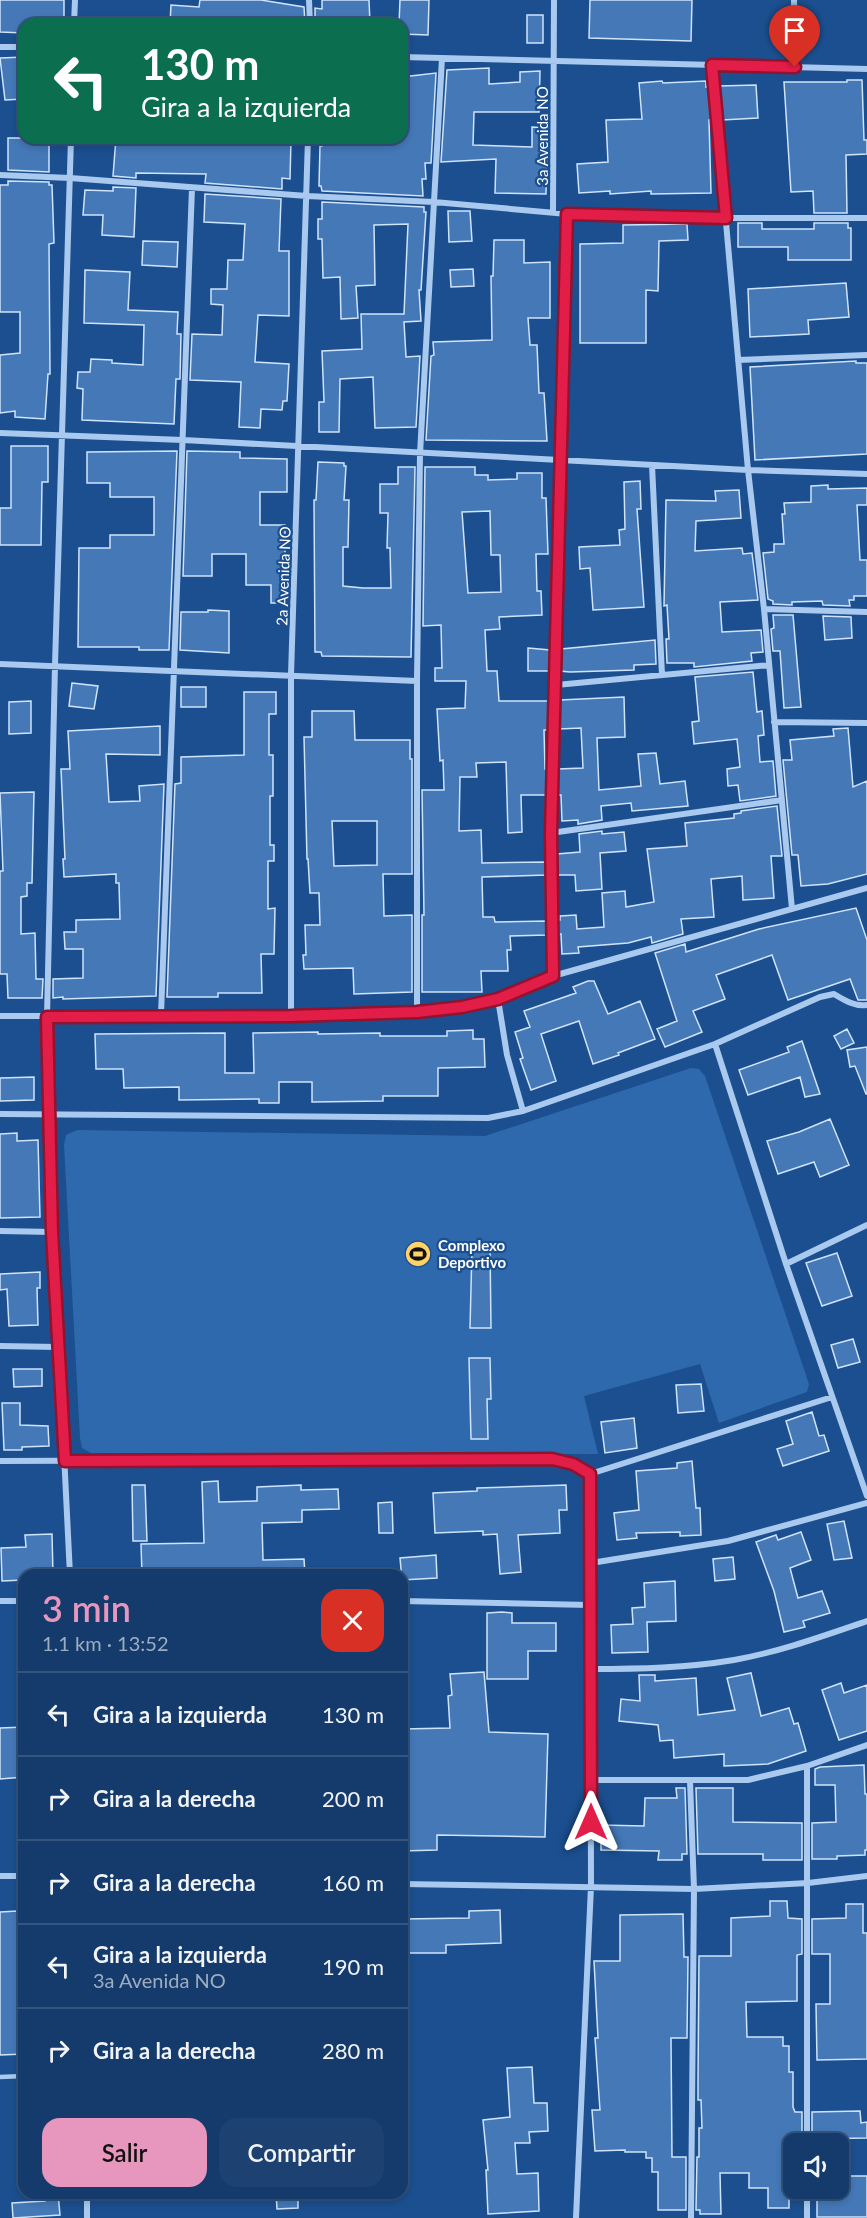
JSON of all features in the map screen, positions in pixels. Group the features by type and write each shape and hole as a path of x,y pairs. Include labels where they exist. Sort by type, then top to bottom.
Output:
{"street":[{"path":"74,18 75,0"},
{"path":"309,0 310,18"},
{"name":"3a Avenida NO","path":"554,0 554,213"},
{"path":"794,0 795,67"},
{"path":"0,47 18,47"},
{"path":"408,57 867,69"},
{"path":"417,1012 420,454 442,58"},
{"path":"712,65 748,471 764,609 792,909"},
{"path":"70,1569 52,1232 47,1017 71,144"},
{"name":"2a Avenida NO","path":"291,1016 291,675 308,144"},
{"path":"0,175 307,196 434,202 567,214 726,218 867,218"},
{"path":"161,1015 192,188"},
{"path":"553,976 551,833 567,214"},
{"path":"738,360 867,355"},
{"path":"0,433 183,440 748,471 867,474"},
{"path":"652,465 662,675"},
{"path":"764,609 867,612"},
{"path":"0,664 417,681"},
{"path":"556,686 769,665"},
{"path":"774,722 867,723"},
{"path":"551,833 782,800"},
{"path":"0,1016 291,1016 417,1012 462,1007 498,999 553,976 867,888"},
{"path":"0,1114 488,1118 523,1111 715,1044 820,997 834,994 845,1001 862,1006 867,1005"},
{"path":"498,999 507,1055 523,1111"},
{"path":"715,1044 786,1264 867,1496"},
{"path":"786,1264 867,1225"},
{"path":"0,1231 52,1232"},
{"path":"0,1346 57,1347"},
{"path":"0,1461 552,1459 573,1464 590,1474 831,1397"},
{"path":"576,2218 591,1886 590,1474"},
{"path":"591,1563 728,1541 867,1503"},
{"path":"0,1601 18,1601"},
{"path":"408,1601 590,1605"},
{"path":"591,1669 663,1669 735,1660 805,1642 867,1621"},
{"path":"591,1780 748,1780 807,1766 867,1745"},
{"path":"807,1766 807,2133"},
{"path":"690,1781 694,1889 692,2218"},
{"path":"0,1876 18,1876"},
{"path":"408,1884 694,1889 808,1883 867,1876"},
{"path":"87,2199 87,2218"},
{"path":"807,2199 807,2218"}],"lane":[{"path":"0,2077 18,2076"}],"shaded area":[{"name":"Complexo Deportivo","path":"691,1068 699,1069 705,1076 809,1384 807,1392 719,1423 700,1364 584,1396 598,1454 91,1453 82,1448 64,1145 66,1135 77,1130 485,1136"}],"building":[{"path":"0,0 64,0 64,18 18,18 18,33 0,32"},
{"path":"200,0 261,0 304,7 305,18 170,18 171,5 199,7"},
{"path":"322,0 369,0 370,18 315,18 315,8 322,9"},
{"path":"400,0 429,0 428,35 408,34 408,18 399,18"},
{"path":"590,0 692,0 691,41 589,38"},
{"path":"527,15 543,15 543,43 527,43"},
{"path":"18,57 18,99 5,100 0,58"},
{"path":"489,68 489,84 520,82 520,72 540,71 539,112 474,112 473,145 532,147 532,127 547,128 546,194 495,193 496,159 441,162 447,70"},
{"path":"436,73 431,163 425,163 426,179 422,179 423,196 322,191 319,186 320,146 322,144 408,144 408,76"},
{"path":"847,80 862,80 864,140 867,140 867,154 846,155 847,213 814,213 813,191 791,192 784,82 847,82"},
{"path":"662,81 663,83 706,81 706,87 709,86 712,120 709,120 711,193 651,194 651,191 610,194 610,191 579,193 577,164 608,162 606,120 642,119 639,83"},
{"path":"756,85 758,118 722,120 719,86"},
{"path":"8,138 18,138 18,144 49,144 49,172 8,170"},
{"path":"116,144 291,144 290,179 282,178 282,189 205,183 206,174 136,173 136,178 113,176"},
{"path":"8,181 49,182 49,185 52,185 54,243 49,244 50,374 48,374 45,419 15,417 15,411 0,413 0,355 20,353 20,312 0,312 0,185 8,185"},
{"path":"113,187 136,188 134,237 102,235 103,215 83,215 85,190 113,191"},
{"path":"205,194 281,199 279,251 289,251 289,316 258,315 255,362 289,364 287,401 283,401 282,410 261,409 260,428 239,427 241,382 190,380 192,334 222,335 223,305 211,304 211,289 227,289 228,260 243,260 245,224 204,222"},
{"path":"322,202 424,207 424,212 426,212 421,290 419,290 421,321 404,322 406,357 420,356 416,427 375,428 373,377 340,379 339,432 319,432 319,402 324,402 322,351 362,349 361,314 404,314 408,224 374,225 375,285 356,286 358,318 341,319 340,277 323,278 322,239 318,239 318,219 322,219"},
{"path":"448,211 470,211 472,241 449,242"},
{"path":"738,223 762,223 762,229 814,229 814,223 848,223 848,228 851,228 851,260 788,260 788,247 738,247"},
{"path":"687,224 688,240 659,241 658,291 646,290 646,343 580,343 580,244 623,243 623,225"},
{"path":"494,240 524,240 524,263 550,262 550,318 528,318 530,345 537,345 539,393 544,393 547,441 426,440 431,356 434,355 433,342 492,340 491,276 493,276"},
{"path":"143,241 178,242 177,267 142,265"},
{"path":"473,269 474,286 451,287 450,270"},
{"path":"85,270 130,272 128,310 178,312 177,334 181,334 180,379 176,379 174,424 82,420 83,389 77,388 78,372 90,372 91,359 143,365 144,325 84,323"},
{"path":"846,283 849,317 808,320 809,334 750,337 748,289"},
{"path":"856,361 856,363 867,363 867,454 755,460 750,367"},
{"path":"11,446 48,446 48,482 42,482 41,545 0,545 0,508 11,508"},
{"path":"177,451 169,650 139,650 139,647 78,647 79,548 110,548 110,535 154,535 154,497 110,497 110,483 87,483 87,452"},
{"path":"187,451 240,452 240,458 287,459 287,492 260,492 260,525 285,525 285,603 271,603 271,585 246,585 246,554 212,554 212,576 183,576"},
{"path":"318,462 344,463 346,466 344,500 349,500 348,547 343,547 343,586 363,588 391,588 390,548 387,548 388,513 380,513 380,484 398,484 398,467 415,467 411,657 322,656 321,652 315,652 314,500 316,500"},
{"path":"425,467 475,467 475,475 488,475 488,480 517,479 517,473 542,473 542,498 546,498 548,554 536,554 537,591 541,591 542,615 499,617 500,629 485,630 487,671 497,671 499,701 549,701 548,730 544,730 547,795 521,795 522,832 508,833 506,762 476,763 477,777 460,777 459,831 481,830 482,863 546,862 546,875 482,877 483,917 494,917 495,922 547,921 547,935 510,936 511,950 507,950 508,971 481,971 482,992 422,992 422,915 424,915 422,790 444,790 437,709 465,708 466,681 435,681 435,668 442,668 441,625 423,626","holes":["490,511 491,555 500,555 501,592 468,593 462,512"]},
{"path":"640,481 641,509 637,509 644,607 593,610 590,568 580,569 579,547 620,545 619,530 625,529 624,482"},
{"path":"828,485 828,489 867,488 867,505 857,505 860,560 867,560 867,596 854,596 854,600 849,600 850,606 823,605 822,601 792,602 792,605 773,604 773,601 768,599 763,553 774,552 774,544 784,544 782,514 785,514 784,503 811,502 811,486"},
{"path":"739,490 741,518 696,521 695,551 742,548 743,554 752,553 758,600 720,602 722,632 761,630 763,652 751,653 752,661 694,667 694,663 667,663 666,639 669,639 667,605 664,606 666,500 716,501 715,491"},
{"path":"208,610 229,611 229,653 180,650 181,612 208,612"},
{"path":"773,615 793,615 801,707 784,708 780,651 773,651 771,629 774,628"},
{"path":"823,616 851,617 852,638 825,640"},
{"path":"655,640 656,664 634,665 634,670 560,671 561,649"},
{"path":"528,648 550,650 550,671 528,671"},
{"path":"753,672 757,712 762,711 764,735 758,736 760,762 773,761 776,796 740,801 738,785 728,786 727,769 740,767 737,739 694,744 692,722 699,721 695,677"},
{"path":"72,683 98,686 94,709 69,706"},
{"path":"181,687 206,687 206,707 181,707"},
{"path":"244,692 276,692 276,714 269,714 269,755 273,755 270,845 274,845 274,861 268,861 268,909 275,908 274,954 261,954 262,993 218,993 218,997 167,997 175,784 181,783 181,757 244,755"},
{"path":"624,697 625,737 597,738 599,790 641,786 638,754 656,753 660,784 685,781 688,806 632,811 631,803 601,806 602,820 578,824 578,820 562,821 561,795 557,795 558,769 583,768 581,728 559,729 560,700"},
{"path":"31,701 31,733 9,734 9,702"},
{"path":"312,711 354,711 355,740 410,740 412,874 383,874 384,916 412,915 412,992 354,994 353,968 304,969 305,925 320,925 319,893 310,893 307,859 304,737 312,737","holes":["332,821 377,821 377,865 334,866"]},
{"path":"160,726 160,755 106,754 109,802 140,801 139,786 164,784 156,996 53,998 53,979 83,978 83,949 65,949 64,932 76,932 76,920 120,919 119,883 116,883 116,874 64,877 61,769 70,769 68,731"},
{"path":"848,728 853,787 867,781 867,874 828,884 801,886 798,855 792,855 783,760 792,760 790,740 834,736 833,729"},
{"path":"34,792 32,883 27,883 27,896 21,897 21,934 35,933 36,979 43,979 42,998 8,998 7,974 0,974 0,871 3,871 0,793"},
{"path":"777,806 782,856 771,856 774,898 743,900 742,876 711,879 714,917 681,919 683,934 652,943 651,937 628,943 578,947 579,953 562,954 561,934 558,934 557,920 560,920 560,916 576,915 577,929 604,927 602,893 625,891 626,907 654,902 647,849 687,846 685,823 734,818 734,814 741,813 741,811"},
{"path":"602,831 602,834 624,832 626,851 600,853 602,889 576,891 575,875 557,875 557,854 580,852 579,834"},
{"path":"856,908 867,940 867,1000 858,1000 850,979 788,1000 772,955 716,975 725,999 693,1011 702,1032 665,1047 657,1029 677,1021 655,953 685,944 686,952 759,929"},
{"path":"594,981 608,1014 640,1001 655,1039 593,1064 579,1021 541,1034 556,1081 531,1090 520,1059 523,1058 515,1032 530,1027 524,1011 576,993 573,987"},
{"path":"847,1029 854,1043 841,1049 834,1036"},
{"path":"473,1030 473,1039 484,1039 485,1067 438,1068 438,1096 383,1096 383,1101 312,1102 312,1082 279,1082 279,1103 259,1103 259,1099 179,1100 179,1087 124,1088 123,1069 96,1069 95,1034 225,1033 225,1073 254,1073 253,1033 318,1032 318,1034 380,1033 380,1036 447,1036 447,1031"},
{"path":"802,1041 820,1094 805,1097 800,1077 748,1095 739,1070 789,1052 787,1047"},
{"path":"867,1047 866,1094 855,1066 850,1067 847,1050"},
{"path":"34,1077 34,1100 0,1101 0,1078"},
{"path":"830,1119 849,1165 820,1177 814,1162 778,1174 767,1141 799,1132"},
{"path":"17,1133 17,1141 38,1140 40,1217 0,1218 0,1134"},
{"path":"472,1248 490,1248 491,1328 470,1328"},
{"path":"837,1253 852,1296 822,1306 806,1263"},
{"path":"40,1272 40,1288 37,1288 38,1325 9,1326 7,1289 0,1290 0,1274"},
{"path":"853,1339 860,1362 838,1368 831,1345"},
{"path":"469,1358 490,1358 491,1399 487,1399 488,1439 471,1439"},
{"path":"13,1369 42,1369 42,1386 14,1387"},
{"path":"701,1384 704,1411 678,1413 676,1385"},
{"path":"2,1403 20,1403 20,1425 48,1426 49,1446 4,1450"},
{"path":"812,1412 819,1436 824,1435 829,1451 783,1466 777,1449 793,1444 786,1421"},
{"path":"634,1418 637,1448 605,1453 601,1422"},
{"path":"692,1461 696,1508 700,1508 701,1535 680,1536 680,1532 636,1533 637,1538 617,1540 614,1513 639,1510 636,1471 677,1468 677,1463"},
{"path":"218,1481 219,1502 257,1501 257,1487 301,1485 301,1490 338,1489 339,1509 302,1510 302,1522 262,1523 263,1560 304,1559 305,1569 142,1569 141,1544 204,1543 202,1482"},
{"path":"132,1485 145,1485 147,1541 133,1541"},
{"path":"566,1485 567,1510 559,1510 560,1533 518,1535 521,1572 500,1574 497,1534 483,1535 483,1531 435,1533 433,1493 477,1491 477,1488"},
{"path":"392,1502 393,1533 379,1533 378,1503"},
{"path":"844,1521 852,1558 834,1560 827,1524"},
{"path":"801,1532 811,1560 790,1568 798,1598 822,1591 830,1613 803,1621 805,1627 784,1632 774,1591 756,1542 776,1535 778,1540"},
{"path":"52,1534 53,1569 18,1569 18,1580 2,1581 1,1548 26,1547 25,1535"},
{"path":"436,1555 437,1578 408,1580 408,1569 401,1569 400,1558"},
{"path":"733,1557 735,1579 715,1581 713,1559"},
{"path":"675,1581 676,1621 647,1622 648,1652 612,1653 611,1625 633,1624 632,1608 645,1607 644,1583"},
{"path":"487,1613 512,1613 512,1623 556,1623 556,1651 528,1651 528,1679 487,1679"},
{"path":"484,1672 489,1732 548,1734 545,1837 437,1835 437,1850 408,1851 408,1729 450,1728 448,1696 452,1695 450,1674"},
{"path":"751,1673 761,1716 789,1708 794,1724 798,1723 806,1751 768,1764 724,1766 724,1754 674,1758 673,1740 660,1741 658,1725 619,1721 621,1699 640,1701 639,1675 655,1675 655,1681 696,1678 698,1715 735,1710 727,1678"},
{"path":"841,1683 844,1693 867,1685 867,1731 839,1740 822,1690"},
{"path":"18,1727 18,1778 0,1779 0,1728"},
{"path":"864,1765 865,1794 867,1794 867,1850 865,1850 865,1855 837,1856 837,1859 812,1859 812,1823 836,1822 835,1785 815,1785 815,1769"},
{"path":"676,1788 685,1788 687,1854 682,1854 682,1860 658,1860 659,1851 601,1850 601,1825 644,1826 645,1798 677,1798"},
{"path":"696,1788 733,1788 733,1822 802,1823 802,1860 763,1860 763,1854 698,1854"},
{"path":"770,1901 787,1901 788,1918 802,1919 802,1954 797,1955 797,2001 746,2002 747,2037 783,2037 783,2046 789,2046 789,2072 793,2072 793,2107 795,2112 802,2112 802,2133 783,2133 783,2199 789,2199 789,2208 768,2208 768,2188 749,2188 749,2173 720,2173 721,2214 700,2214 700,2210 696,2210 699,2128 702,2128 701,2100 698,2100 699,1956 731,1956 731,1918 770,1916"},
{"path":"846,1904 863,1904 863,1933 867,1933 867,2059 817,2060 816,2004 830,2004 830,1954 812,1954 812,1919 846,1918"},
{"path":"500,1910 501,1943 446,1945 446,1953 408,1953 408,1919 469,1918 469,1911"},
{"path":"17,1911 18,2054 0,2055 0,1912"},
{"path":"683,1914 684,1957 688,1957 687,2038 671,2038 672,2157 686,2157 686,2210 658,2210 658,2172 652,2172 652,2158 646,2158 646,2152 595,2151 592,2110 600,2110 595,2038 598,2038 594,1961 620,1961 620,1915"},
{"path":"532,2067 534,2103 547,2103 548,2131 529,2132 530,2143 515,2143 517,2174 538,2173 539,2211 488,2214 486,2170 488,2170 483,2120 510,2117 507,2068"},
{"path":"860,2111 861,2123 867,2122 867,2138 849,2138 849,2133 812,2133 812,2112"},
{"path":"849,2176 867,2176 867,2217 817,2217 817,2199 849,2199"},
{"path":"45,2199 59,2199 60,2215 13,2218 12,2203 45,2201"},
{"path":"276,2199 298,2199 298,2208 277,2209"}],"place":[{"name":"Complexo Deportivo","path":"418,1254"}],"route":[{"path":"591,1822 590,1474 573,1464 552,1459 65,1461 52,1232 47,1017 291,1016 417,1012 462,1007 498,999 553,976 551,833 567,214 726,218 712,65 795,67"}]}
